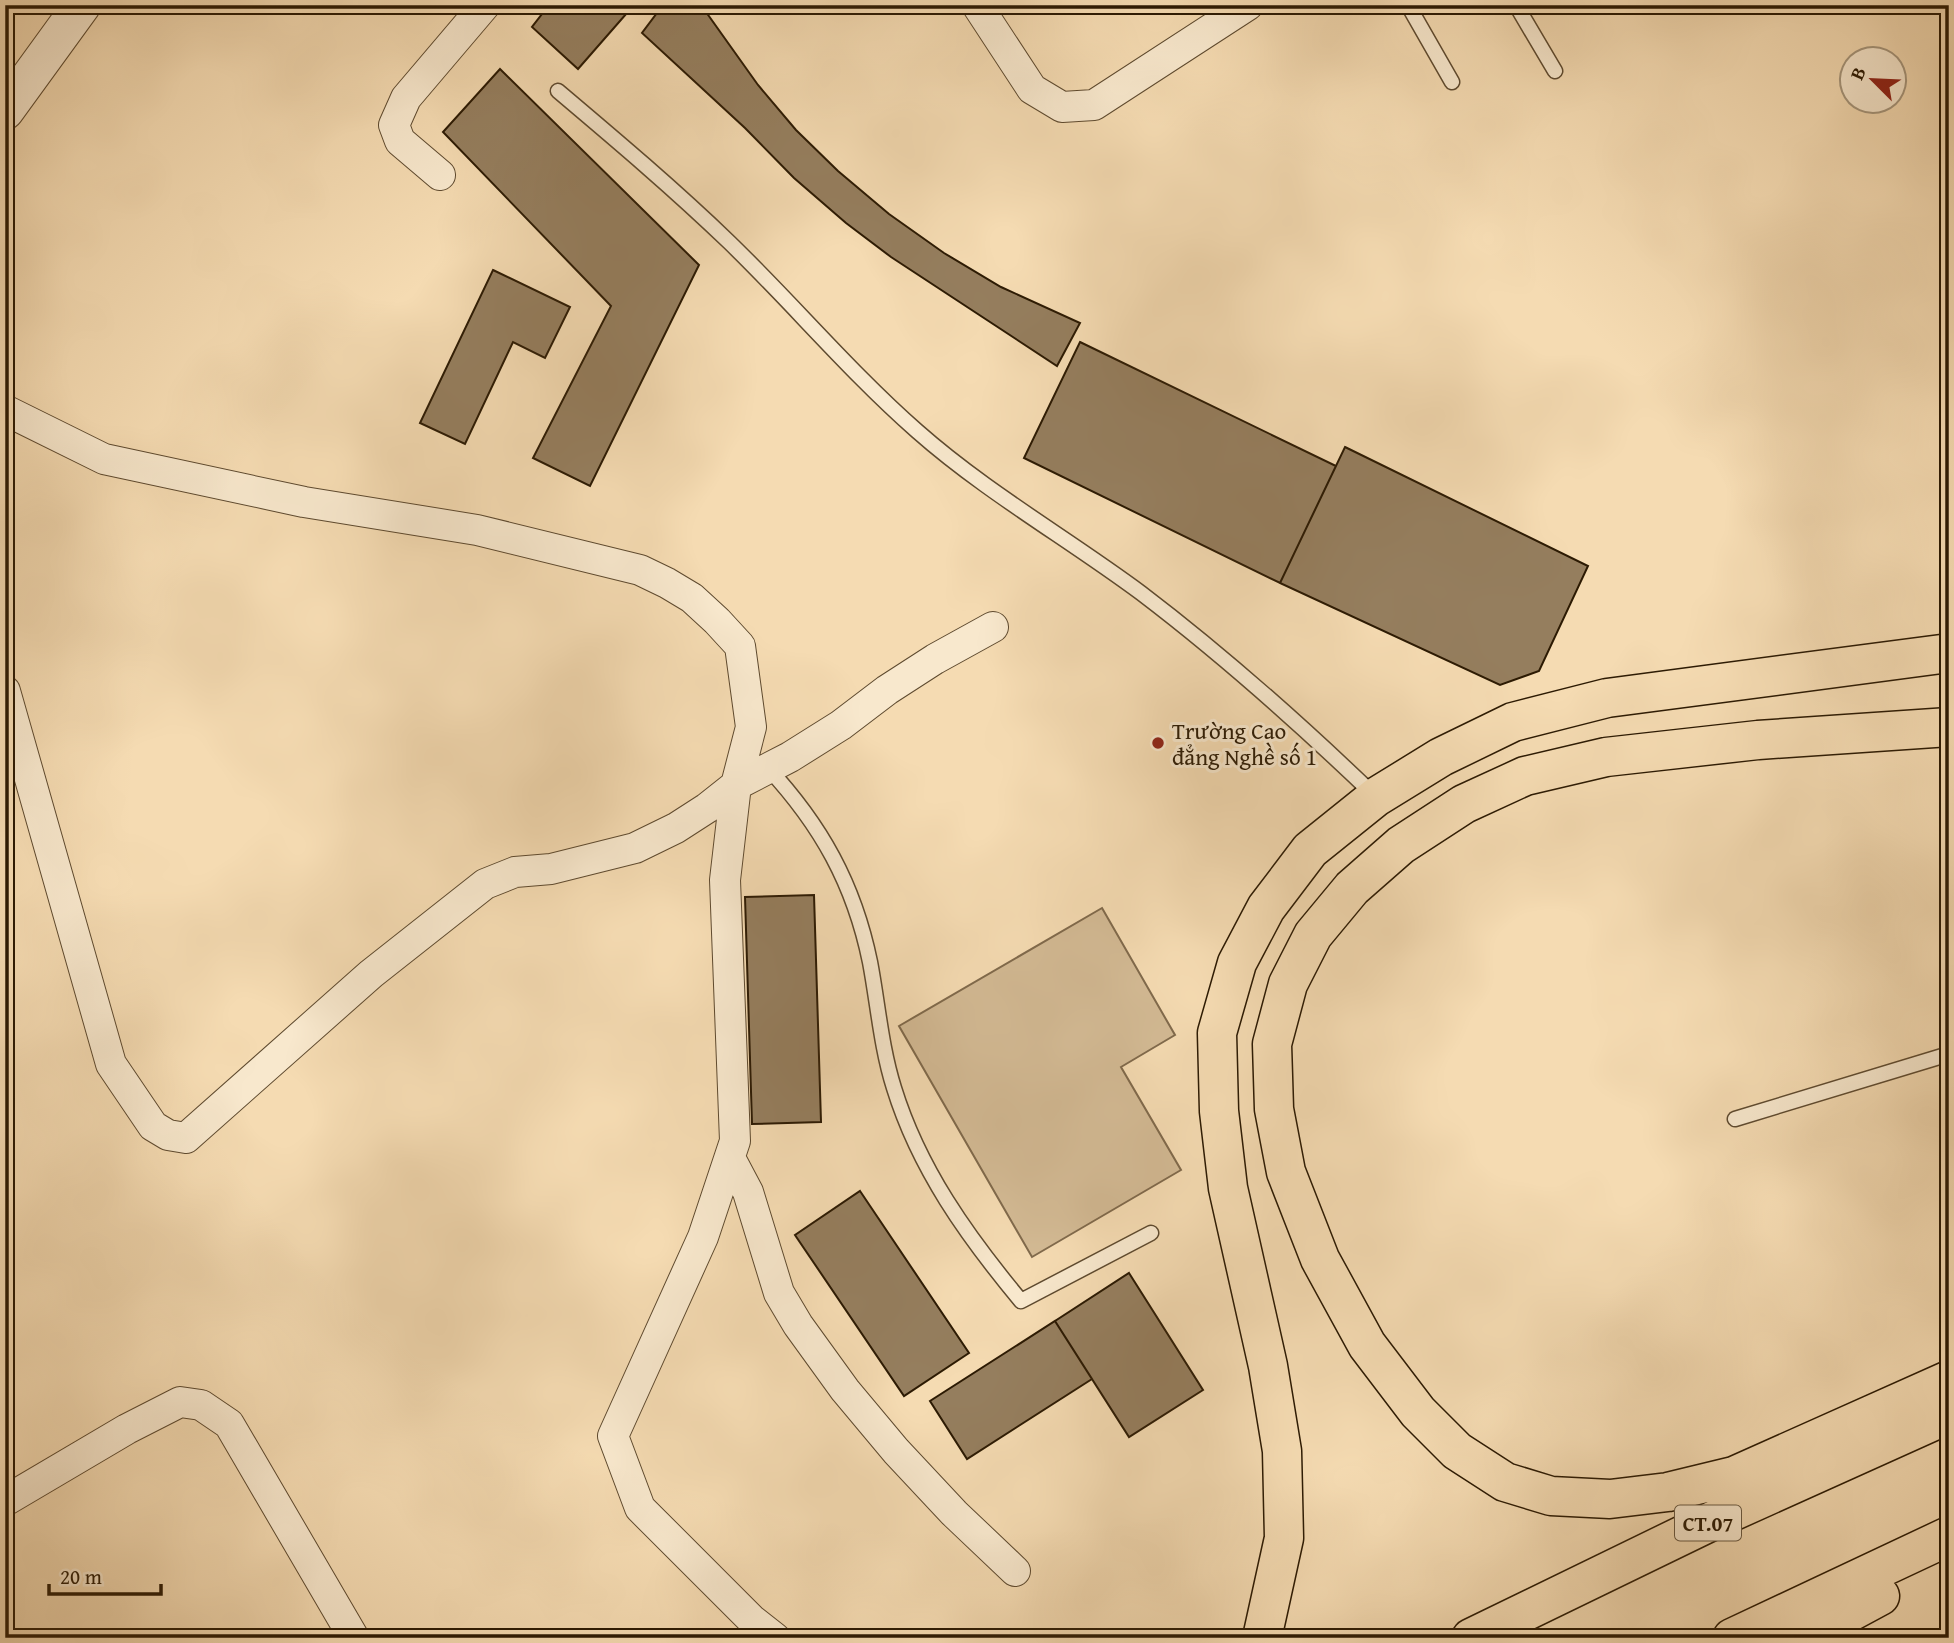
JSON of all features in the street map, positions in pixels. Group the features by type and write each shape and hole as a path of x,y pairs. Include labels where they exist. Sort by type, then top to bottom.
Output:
{"highway":[{"path":"1262,1638 1284,1538 1282,1451 1268,1366 1228,1188 1219,1111 1217,1033 1237,962 1266,908 1310,850 1376,797 1441,757 1513,722 1607,698 1949,653"},
{"path":"1949,727 1758,740 1606,757 1525,776 1464,804 1401,845 1352,888 1313,935 1288,984 1272,1044 1274,1109 1286,1172 1320,1259 1367,1345 1418,1412 1457,1451 1505,1482 1551,1496 1611,1499 1668,1492 1734,1476 1949,1380"},
{"name":"CT.07","path":"1471,1638 1718,1518 1949,1414"},
{"path":"1732,1638 1949,1536"},
{"path":"1801,1638 1853,1609 1949,1563"}],"street":[{"path":"5,111 82,5"},
{"path":"440,175 400,141 394,125 406,98 485,5"},
{"path":"977,5 1032,89 1062,107 1094,105 1248,5"},
{"path":"5,410 104,460 304,502 477,530 640,570 692,598 740,646 751,727 736,785 725,880 735,1142 703,1237 612,1436 640,1508 752,1620 775,1638"},
{"path":"5,691 111,1064 153,1126 168,1135 186,1138 371,974 485,884 515,872 551,869 635,849 676,828 736,785 790,757 935,659 993,627"},
{"path":"730,1157 748,1192 779,1293 798,1325 845,1390 896,1451 954,1513 1015,1571"},
{"path":"5,1501 180,1402 201,1405 229,1424 354,1638"}],"lane":[{"path":"1408,5 1452,82"},
{"path":"1516,5 1555,71"},
{"path":"558,91 645,165 729,242 861,379 918,432 978,480 1142,593 1223,657 1301,725 1376,797"},
{"path":"767,767 817,828 851,894 869,961 881,1036 894,1087 911,1136 934,1182 990,1264 1021,1301 1151,1233"},
{"path":"1735,1119 1949,1054"}],"shaded area":[{"path":"1102,908 1175,1035 1121,1067 1181,1170 1032,1257 899,1026"}],"building":[{"path":"549,5 634,5 578,69 532,27"},
{"path":"663,5 701,5 758,85 796,130 838,171 889,214 944,253 1001,287 1080,323 1057,366 891,257 794,178 745,128 642,33"},
{"path":"500,69 699,265 590,486 533,458 611,306 443,132"},
{"path":"493,270 570,307 545,358 513,342 465,444 420,423"},
{"path":"1080,342 1336,466 1280,583 1024,458"},
{"path":"1345,447 1588,566 1539,671 1500,685 1280,583"},
{"path":"814,895 821,1122 752,1124 745,897"},
{"path":"860,1191 969,1353 904,1396 795,1235"},
{"path":"1129,1273 1203,1390 1129,1437 1055,1321"},
{"path":"1055,1321 1092,1379 967,1459 930,1401"}],"place":[{"name":"Trường Cao đẳng Nghề số 1","path":"1158,743"}]}
